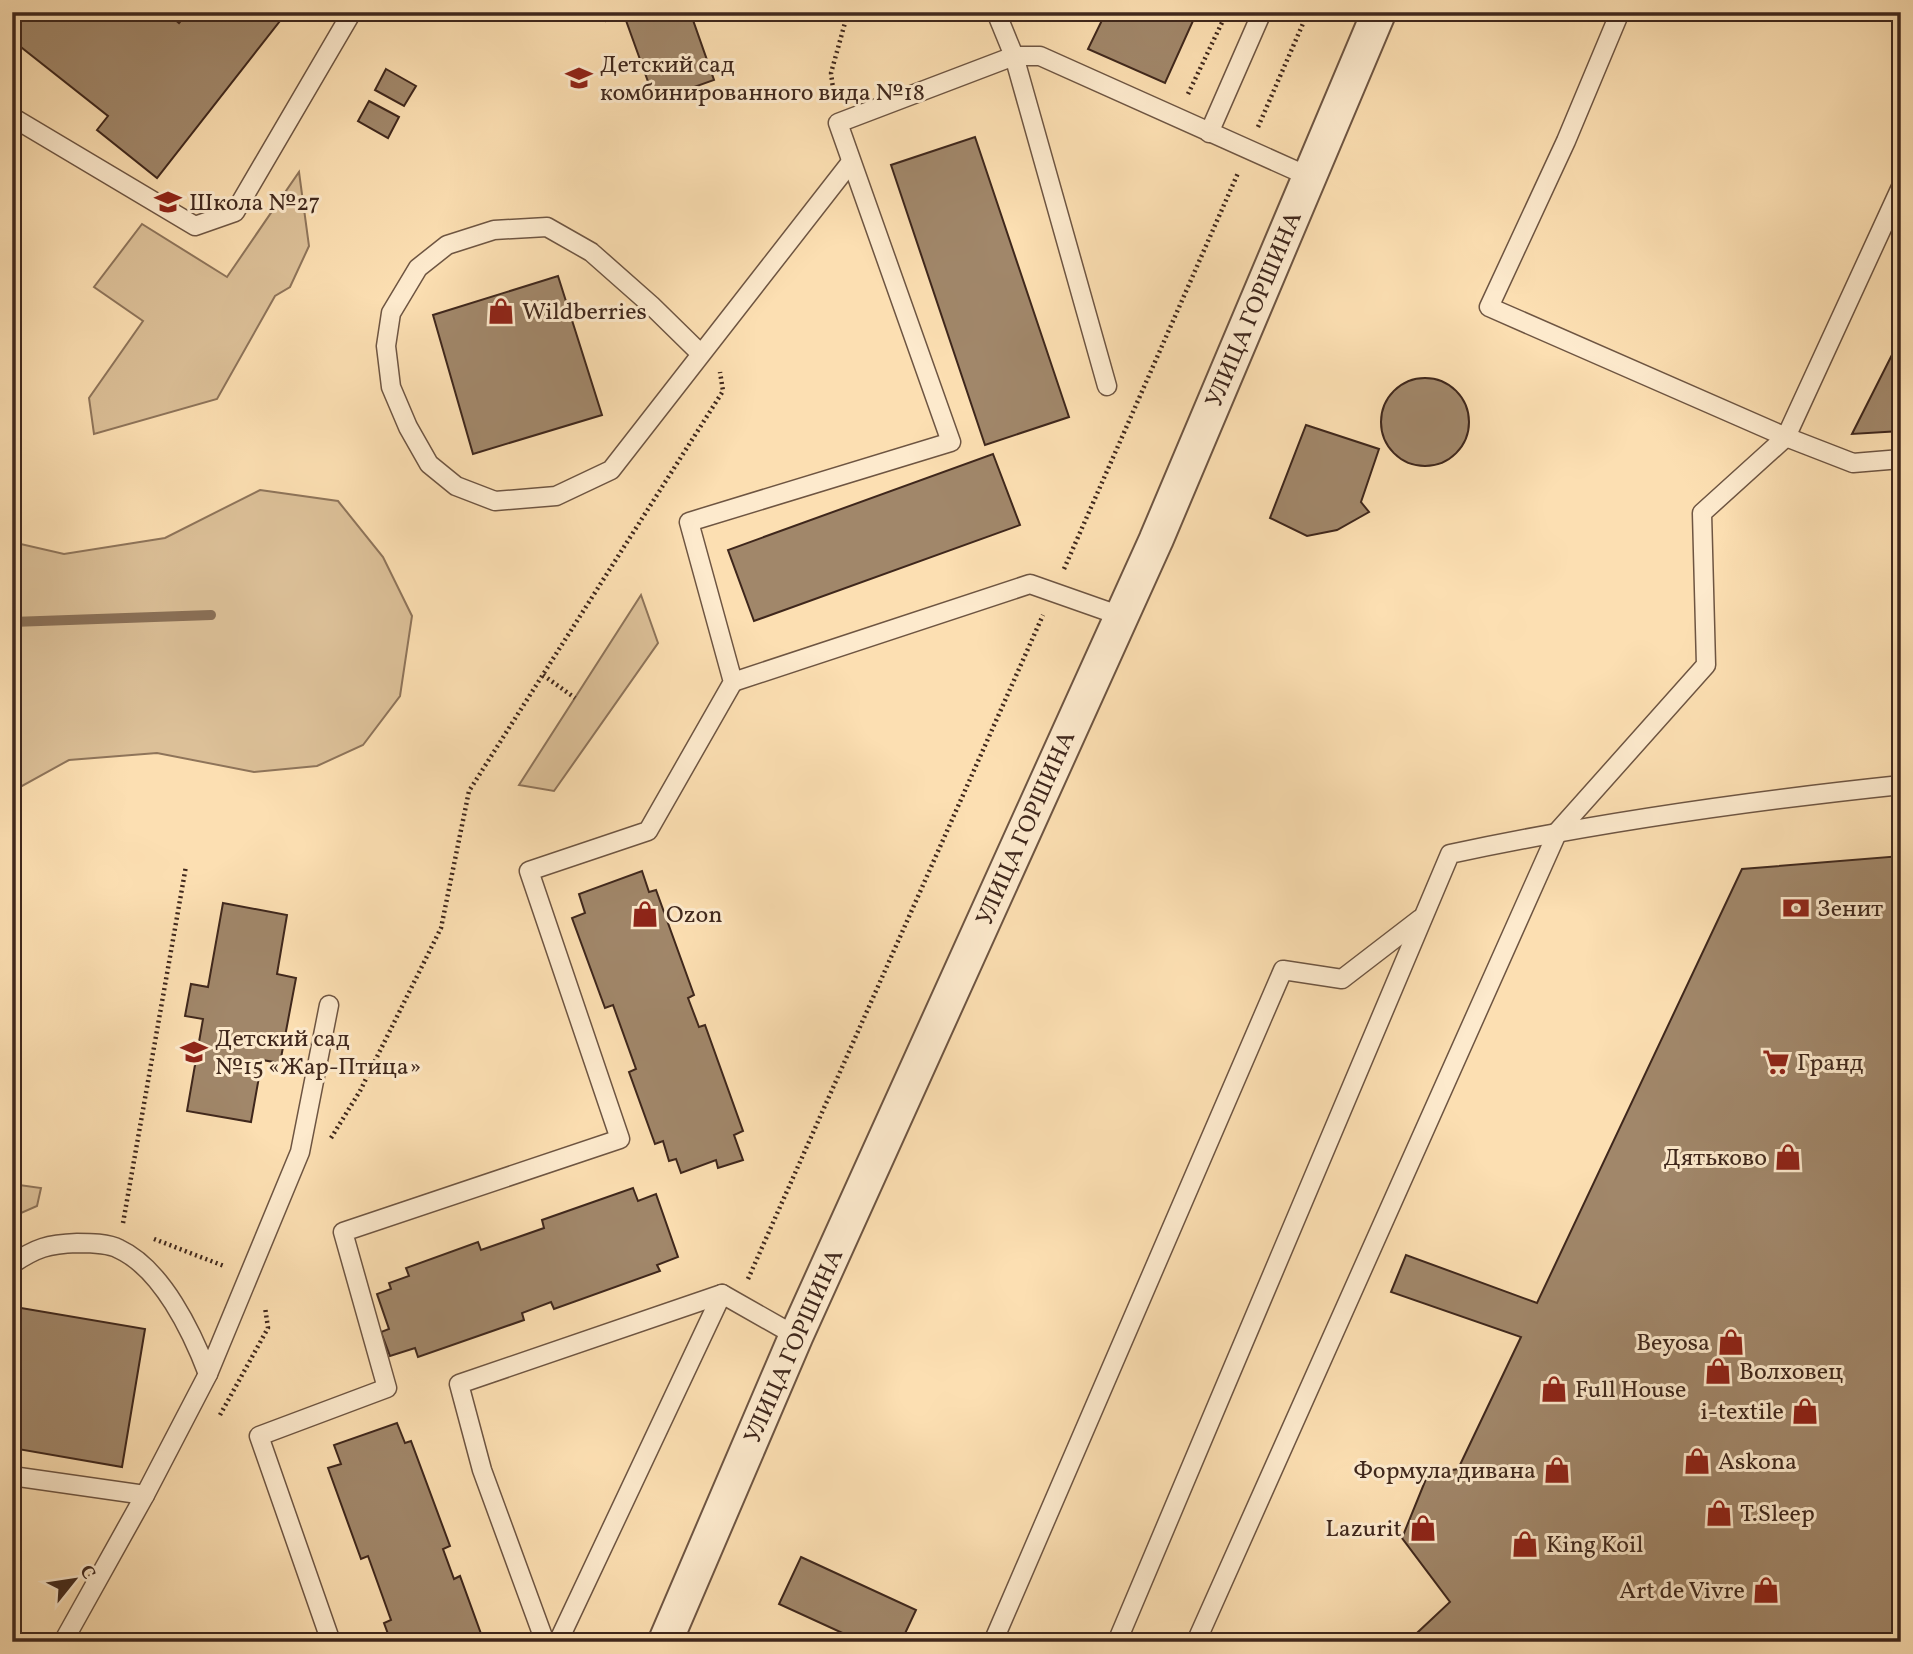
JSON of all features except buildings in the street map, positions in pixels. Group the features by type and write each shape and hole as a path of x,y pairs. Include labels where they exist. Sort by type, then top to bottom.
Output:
{"street":[{"name":"УЛИЦА ГОРШИНА","path":"665,1642 796,1336 1121,616 1379,12"}],"lane":[{"path":"12,117 195,226 235,212 352,12"},
{"path":"996,12 1014,56 1107,386"},
{"path":"1209,133 1262,12"},
{"path":"1619,12 1566,141 1489,307 1786,438 1853,463 1901,459"},
{"path":"733,682 689,522 951,442 838,123 1014,56 1040,56 1310,177"},
{"path":"701,354 591,252 547,227 494,230 447,245 418,268 391,313 386,346 391,387 408,428 429,464 456,486 495,501 556,496 611,470 851,162"},
{"path":"1196,1642 1558,831 1706,665 1702,513 1786,438 1901,187"},
{"path":"331,1642 259,1436 387,1388 343,1232 620,1139 529,871 648,831 733,682 1030,584 1121,616"},
{"path":"1117,1642 1450,854 1558,831 1766,799 1901,785"},
{"path":"993,1642 1283,970 1342,979 1422,917"},
{"path":"63,1642 145,1495 208,1374 300,1152 329,1005"},
{"path":"12,1264 51,1244 88,1243 119,1248 147,1269 174,1302 194,1336 208,1374"},
{"path":"558,1642 730,1298"},
{"path":"545,1642 482,1470 459,1384 730,1298 796,1336"},
{"path":"12,1476 145,1495"}],"path":[{"path":"838,123 831,73 848,12"},
{"path":"1177,118 1227,12"},
{"path":"730,1298 1054,592 1308,12"},
{"path":"360,1091 441,928 468,791 723,391 720,368"},
{"path":"543,675 575,698"},
{"path":"128,1195 186,866"},
{"path":"148,1237 247,1275 264,1301 268,1328 214,1425"}],"shaded area":[{"path":"299,172 309,246 290,287 275,296 217,399 94,434 89,398 143,321 94,287 142,224 227,277"},
{"path":"260,490 338,501 383,557 412,616 400,696 363,745 317,766 254,772 157,753 69,760 20,787 12,797 12,542 64,554 165,538"},
{"path":"641,595 658,643 554,791 519,785"},
{"path":"12,1184 41,1188 37,1206 12,1217"}],"waterway":[{"path":"12,622 211,615"}],"place":[{"name":"Детский сад комбинированного вида №18","path":"579,78"},
{"name":"Школа №27","path":"168,202"},
{"name":"Wildberries","path":"501,311"},
{"name":"Зенит","path":"1796,908"},
{"name":"Ozon","path":"645,914"},
{"name":"Детский сад №15 «Жар-Птица»","path":"194,1052"},
{"name":"Гранд","path":"1776,1062"},
{"name":"Дятьково","path":"1788,1157"},
{"name":"Beyosa","path":"1731,1342"},
{"name":"Волховец","path":"1718,1371"},
{"name":"Full House","path":"1554,1389"},
{"name":"i-textile","path":"1805,1411"},
{"name":"Askona","path":"1697,1461"},
{"name":"Формула дивана","path":"1557,1470"},
{"name":"T.Sleep","path":"1719,1513"},
{"name":"Lazurit","path":"1423,1528"},
{"name":"King Koil","path":"1525,1544"},
{"name":"Art de Vivre","path":"1766,1590"}]}
